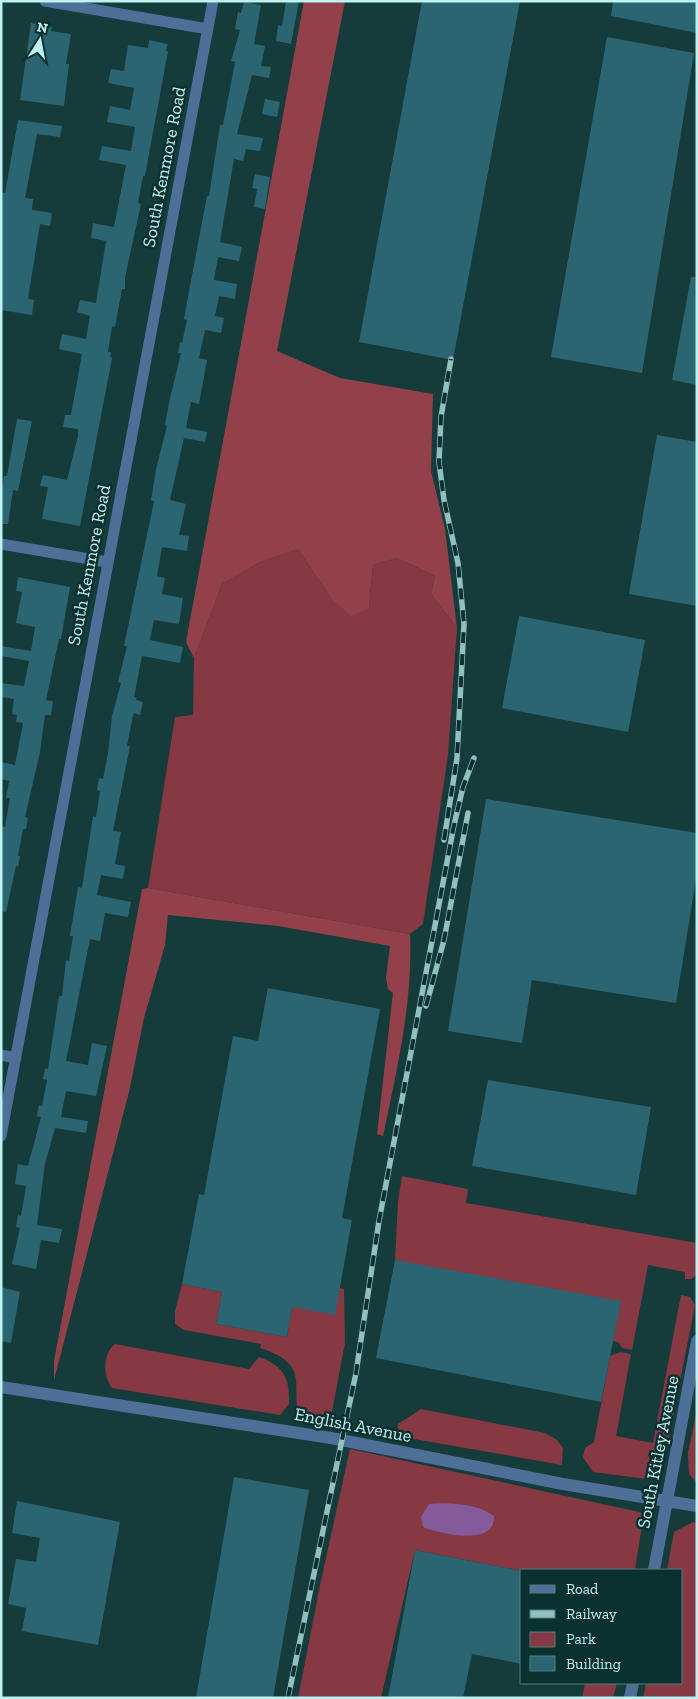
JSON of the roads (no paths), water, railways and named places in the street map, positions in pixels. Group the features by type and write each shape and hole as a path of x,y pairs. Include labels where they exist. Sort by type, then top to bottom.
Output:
{"street":[{"path":"46,1 208,29"},
{"name":"South Kenmore Road","path":"1,1136 213,1"},
{"path":"1,544 107,562"},
{"path":"1,1056 16,1058"},
{"name":"South Kitley Avenue","path":"654,1569 697,1341"},
{"name":"English Avenue","path":"1,1387 331,1438 563,1484 697,1506"},
{"path":"630,1698 633,1684"}],"railway":[{"path":"444,840 457,758 464,624 458,563 444,500 439,462 441,417 451,359"},
{"path":"288,1698 356,1373 379,1221 454,825 463,787 474,758"},
{"path":"426,1006 444,940 468,813"}]}
